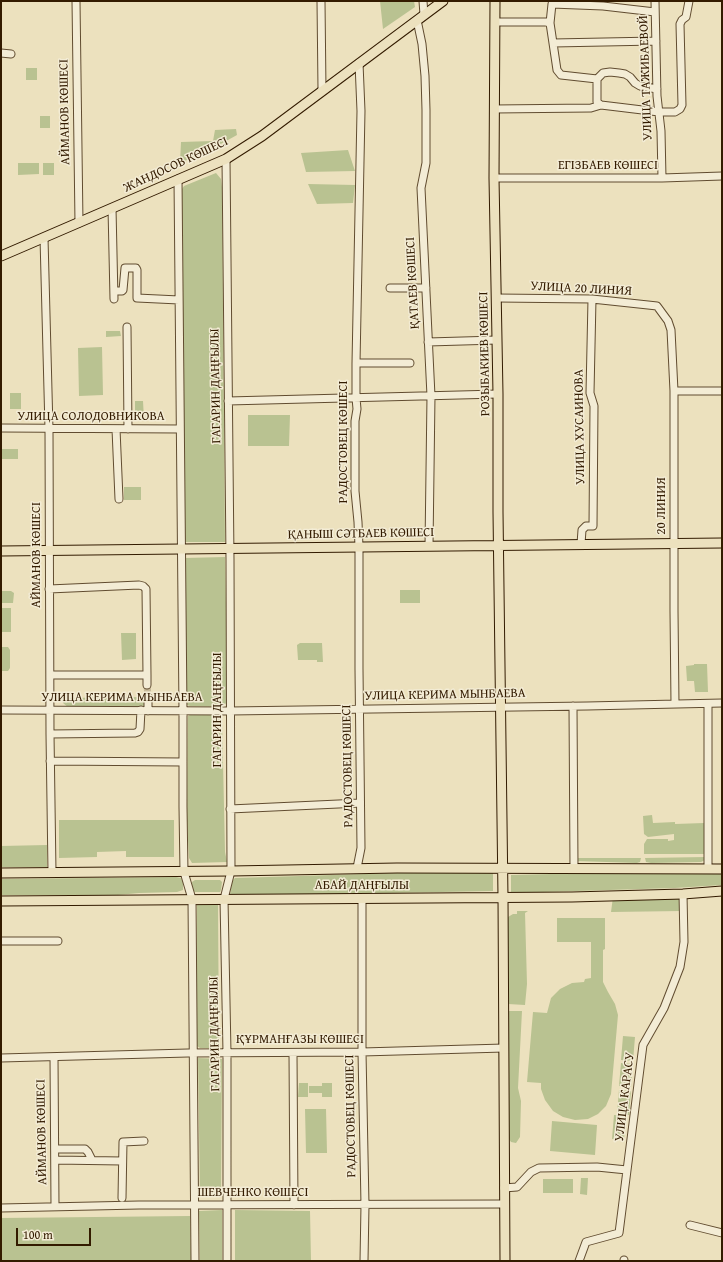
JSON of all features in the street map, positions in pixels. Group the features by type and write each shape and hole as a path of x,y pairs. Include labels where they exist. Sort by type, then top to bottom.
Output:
{"main road":[{"path":"421,17 443,1"},
{"path":"490,1 495,18"},
{"name":"РОЗЫБАКИЕВ КӨШЕСІ","path":"495,1 494,178 497,298 502,868"},
{"name":"ЖАНДОСОВ КӨШЕСІ","path":"1,256 226,159 262,136 421,17"},
{"name":"ҚАНЫШ СӘТБАЕВ КӨШЕСІ","path":"1,551 722,543"},
{"name":"АБАЙ ДАҢҒЫЛЫ","path":"1,872 184,872 357,868 722,869"},
{"path":"502,868 505,1261"},
{"name":"АБАЙ ДАҢҒЫЛЫ","path":"1,901 572,897 683,894 722,891"}],"street":[{"name":"АЙМАНОВ КӨШЕСІ","path":"76,1 79,223"},
{"path":"321,1 322,90"},
{"name":"ҚАТАЕВ КӨШЕСІ","path":"423,1 421,17 426,104 426,163 421,188 431,396 430,546"},
{"name":"УЛИЦА ТАЖИБАЕВОЙ","path":"655,1 657,89 662,178"},
{"path":"494,109 591,108 601,106 659,112 675,112 680,109 682,105 680,24 686,17 689,1"},
{"path":"597,79 561,75 558,70 550,23 552,4 603,6 655,12"},
{"path":"495,18 550,23"},
{"path":"553,43 656,41"},
{"path":"1,54 11,54"},
{"name":"РАДОСТОВЕЦ КӨШЕСІ","path":"357,868 361,848 359,547 355,491 355,421 358,409 356,398 356,363 361,111 359,63"},
{"path":"601,106 597,102 597,79 603,73 619,72 630,77 634,83 640,86 657,89"},
{"name":"ГАГАРИН ДАҢҒЫЛЫ","path":"226,159 230,549 231,871 224,899 227,1053 227,1261"},
{"name":"ЕГІЗБАЕВ КӨШЕСІ","path":"494,178 662,178 722,176"},
{"name":"ГАГАРИН ДАҢҒЫЛЫ","path":"178,179 184,872 192,899 195,1261"},
{"path":"112,208 114,295 123,290 125,268 136,268 137,298 179,300"},
{"name":"АЙМАНОВ КӨШЕСІ","path":"44,238 49,429 50,761 52,872"},
{"path":"390,288 426,288"},
{"name":"УЛИЦА 20 ЛИНИЯ","path":"497,298 592,299 652,305 657,306 661,311"},
{"name":"УЛИЦА ХУСАИНОВА","path":"582,544 582,530 586,526 593,526 594,406 590,393 592,299"},
{"name":"20 ЛИНИЯ","path":"661,311 668,321 671,330 674,391 675,704"},
{"path":"127,327 128,429"},
{"path":"428,342 497,340"},
{"path":"356,363 410,363"},
{"path":"674,391 722,391"},
{"path":"228,401 498,394"},
{"name":"УЛИЦА СОЛОДОВНИКОВА","path":"1,428 180,429"},
{"path":"116,429 118,499"},
{"path":"49,589 143,586 146,589 147,685"},
{"path":"50,675 147,675"},
{"path":"50,734 138,732 148,697"},
{"name":"УЛИЦА КЕРИМА МЫНБАЕВА","path":"1,710 230,711 722,703"},
{"path":"708,704 708,869"},
{"path":"573,706 574,868"},
{"path":"50,761 183,762"},
{"path":"230,809 360,803"},
{"name":"УЛИЦА КАРАСУ","path":"579,1261 586,1242 619,1233 644,1045 664,1008 680,967 684,942 683,894"},
{"name":"РАДОСТОВЕЦ КӨШЕСІ","path":"362,899 362,1052 365,1204 364,1261"},
{"path":"1,941 58,941"},
{"name":"ҚҰРМАНҒАЗЫ КӨШЕСІ","path":"1,1058 504,1048"},
{"path":"293,1053 294,1205"},
{"name":"АЙМАНОВ КӨШЕСІ","path":"54,1057 55,1207"},
{"path":"122,1198 123,1142 144,1140"},
{"path":"55,1149 85,1149 92,1160"},
{"path":"55,1160 122,1161"},
{"path":"504,1188 517,1187 531,1172 539,1168 597,1167 627,1170"},
{"name":"ШЕВЧЕНКО КӨШЕСІ","path":"1,1208 195,1205 504,1204"},
{"path":"690,1225 722,1233"}],"green space":[{"path":"380,1 414,1 415,7 383,29"},
{"path":"26,68 37,68 37,80 26,80"},
{"path":"40,116 50,116 50,128 40,128"},
{"path":"236,129 237,135 208,151 180,163 181,142 213,141 215,130"},
{"path":"348,150 355,171 306,172 301,153"},
{"path":"18,163 39,163 39,174 18,175"},
{"path":"43,163 54,163 54,175 43,175"},
{"path":"216,173 221,179 222,187 225,542 185,542 181,197 184,186"},
{"path":"308,184 355,185 353,203 317,204"},
{"path":"106,331 120,331 121,336 106,337"},
{"path":"102,347 103,395 79,396 78,348"},
{"path":"10,393 21,393 21,409 10,409"},
{"path":"135,401 143,401 144,419 135,419"},
{"path":"248,415 290,415 289,446 248,446"},
{"path":"2,449 18,449 18,459 2,459"},
{"path":"124,487 141,487 141,500 124,500"},
{"path":"225,557 228,696 223,707 190,706 187,705 185,558"},
{"path":"400,590 420,590 420,603 400,603"},
{"path":"1,591 11,591 14,593 13,603 1,603"},
{"path":"1,608 11,608 11,632 1,632"},
{"path":"121,633 136,633 136,659 122,660"},
{"path":"300,643 322,643 323,662 317,662 317,660 298,660 297,645"},
{"path":"1,647 8,647 10,650 10,668 8,671 1,671"},
{"path":"694,664 707,664 708,692 695,692 694,681 687,681 686,666"},
{"path":"144,697 145,707 69,708 63,703 62,698"},
{"path":"188,716 222,716 225,852 227,862 192,863 189,858 187,821"},
{"path":"652,815 653,823 704,823 704,854 644,854 644,844 647,839 668,839 668,841 674,840 674,834 648,837 644,834 643,816"},
{"path":"59,820 174,820 174,857 126,857 126,851 97,852 97,857 59,858"},
{"path":"47,845 47,867 1,867 1,846"},
{"path":"706,857 705,860 701,862 651,863 646,862 645,858"},
{"path":"576,858 641,858 640,862 637,863 576,861"},
{"path":"429,872 493,873 493,891 230,895 232,881 235,878"},
{"path":"631,872 722,874 722,885 675,888 511,893 511,875"},
{"path":"181,878 183,882 183,890 177,892 118,895 1,895 1,879"},
{"path":"195,880 220,880 222,882 221,890 220,892 195,892 192,890 192,882"},
{"path":"680,895 681,911 611,912 613,897"},
{"path":"197,904 218,904 219,1044 216,1048 200,1048 197,1046"},
{"path":"517,911 528,911 525,913 527,984 525,1005 508,1004 508,917 513,914 517,914"},
{"path":"557,918 605,918 603,982 615,1004 618,1015 611,1094 606,1106 598,1114 588,1119 575,1120 563,1117 553,1111 545,1100 541,1089 541,1083 527,1082 533,1012 547,1013 551,998 560,989 572,983 584,982 585,979 591,978 591,942 557,942"},
{"path":"509,1011 522,1011 518,1088 521,1101 520,1137 516,1143 511,1142 509,1139"},
{"path":"623,1036 635,1037 633,1061 621,1060"},
{"path":"198,1058 222,1059 221,1197 201,1197 200,1195"},
{"path":"621,1063 633,1064 631,1087 619,1086"},
{"path":"299,1083 308,1083 308,1097 298,1097"},
{"path":"322,1083 332,1083 332,1097 322,1097"},
{"path":"309,1086 322,1086 322,1093 309,1093"},
{"path":"619,1090 631,1091 629,1115 617,1114"},
{"path":"305,1109 326,1109 327,1153 306,1153"},
{"path":"614,1115 626,1116 624,1140 612,1139"},
{"path":"552,1121 597,1125 595,1155 550,1151"},
{"path":"581,1178 588,1178 587,1195 580,1194"},
{"path":"543,1179 573,1179 573,1193 543,1193"},
{"path":"222,1210 222,1261 200,1261 199,1211"},
{"path":"235,1210 310,1211 311,1261 235,1261"},
{"path":"190,1216 191,1261 1,1261 1,1218"}],"tunnel":[{"path":"147,685 148,697"}]}
